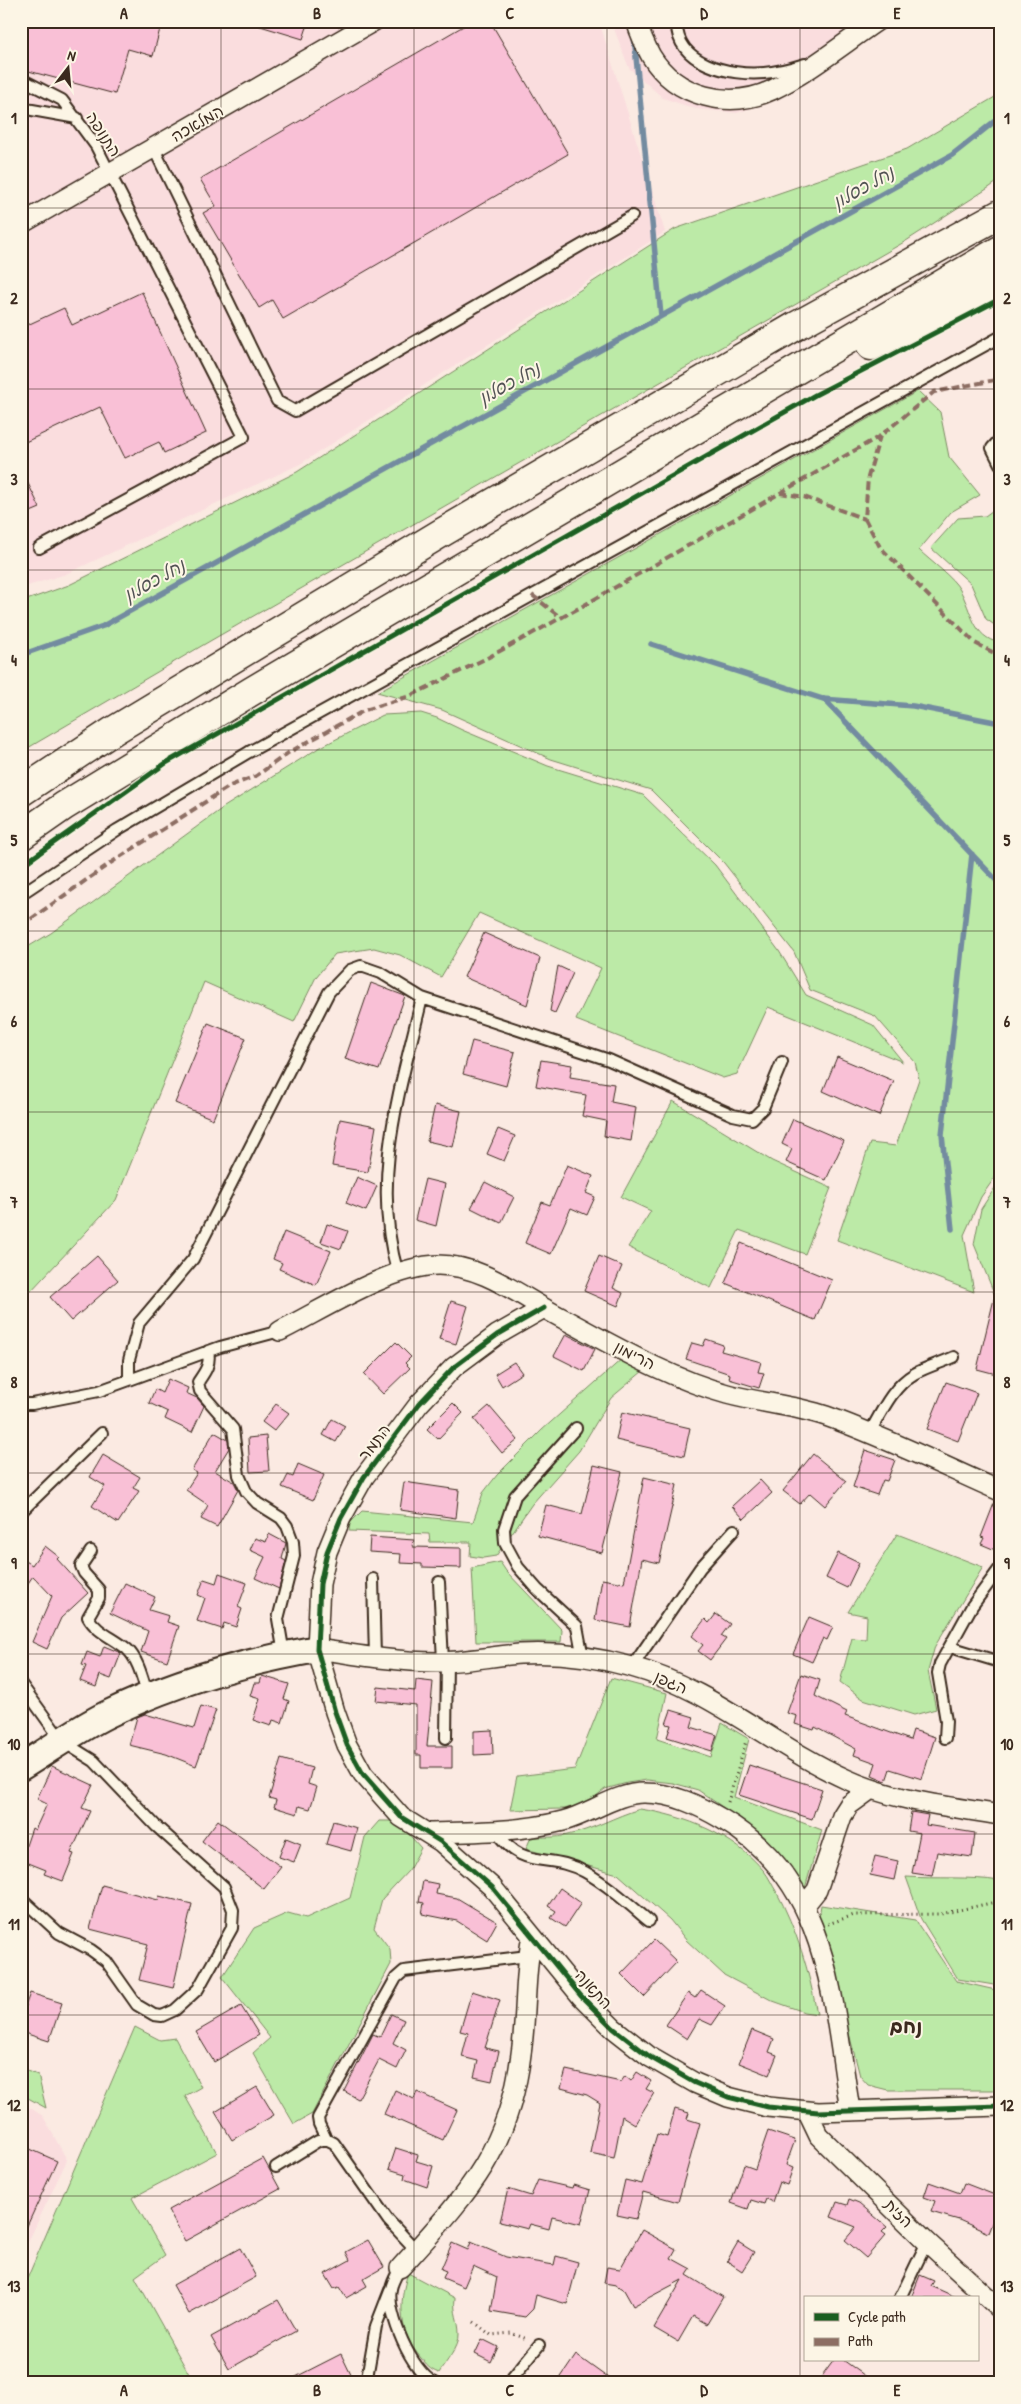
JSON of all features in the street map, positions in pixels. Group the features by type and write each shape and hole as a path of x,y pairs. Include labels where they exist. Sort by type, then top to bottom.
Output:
{"highway":[{"path":"913,263 1000,202"},
{"path":"21,792 113,731 443,532 796,326 1000,214"},
{"path":"21,836 64,806 252,691 1000,250"},
{"path":"634,467 1000,280"}],"main road":[{"path":"21,1767 105,1716 148,1696 207,1673 317,1649"}],"street":[{"name":"המלאכה","path":"21,224 374,21"},
{"path":"636,21 651,56 667,75 686,89 717,99 752,97 770,91 877,21"},
{"name":"הרימון","path":"280,1331 411,1269 438,1266 464,1268 481,1273 544,1308 693,1383 728,1394 808,1411 869,1434 1000,1491"},
{"name":"התמר","path":"317,1649 320,1584 328,1552 341,1518 364,1477 419,1404 454,1367 497,1335 544,1308"},
{"name":"הגפן","path":"317,1649 375,1656 445,1661 521,1654 582,1658 632,1667 684,1686 829,1770 871,1789 896,1796 998,1814"},
{"name":"התאנה","path":"317,1649 335,1712 347,1745 364,1774 401,1816 470,1866 492,1887 581,1996 612,2028 650,2057 695,2083 728,2097 768,2108 850,2110 1000,2106"},
{"path":"805,1905 817,1890 842,1816 849,1805 871,1789"},
{"path":"427,1834 546,1825 575,1818 622,1797 643,1793 664,1794 685,1800 723,1819 758,1844 780,1867 805,1905 825,1964 850,2110"},
{"path":"400,2268 467,2192 488,2160 505,2126 515,2093 522,2052 528,1956 532,1936"},
{"name":"הזית","path":"807,2110 819,2136 927,2242 1000,2309"}],"lane":[{"path":"677,21 679,41 687,51 710,65 723,70 763,73 793,68 823,58"},
{"path":"788,21 806,21"},
{"name":"התנופה","path":"21,79 62,100 76,118 111,173 244,437 39,548"},
{"path":"21,108 76,118"},
{"path":"154,148 276,401 295,411 632,216"},
{"path":"21,894 117,830 226,765 1000,337"},
{"path":"1000,439 992,448 1000,464"},
{"path":"129,1380 129,1360 139,1323 193,1259 329,992 350,970 361,966 381,973 422,998 609,1060 732,1115 752,1119 763,1108 782,1062"},
{"path":"398,1274 390,1248 386,1211 391,1126 422,998"},
{"path":"21,1404 32,1404 99,1391 208,1351 257,1335 280,1331"},
{"path":"208,1351 210,1358 206,1370 198,1382 200,1391 233,1429 238,1475 246,1491 257,1503 281,1518 293,1542 294,1556 278,1619 285,1655"},
{"path":"869,1434 886,1402 901,1385 914,1374 954,1357"},
{"path":"576,1428 515,1496 504,1529 505,1543 518,1567 538,1590 577,1626 582,1658"},
{"path":"21,1512 102,1433"},
{"path":"632,1667 700,1568 734,1530"},
{"path":"91,1551 81,1566 84,1573 99,1590 99,1598 88,1617 92,1624 128,1650 136,1663 148,1696"},
{"path":"945,1738 946,1721 938,1673 972,1606 1000,1568"},
{"path":"373,1579 375,1656"},
{"path":"439,1582 445,1661 446,1738"},
{"path":"950,1647 1000,1662"},
{"path":"21,1684 62,1741 101,1767 156,1826 224,1887 233,1910 232,1928 198,1989 175,2010 162,2016 154,2015 137,2006 106,1962 91,1950 59,1933 21,1898"},
{"path":"495,1830 505,1845 514,1852 584,1871 605,1885 649,1921"},
{"path":"416,2250 388,2220 334,2143 326,2139 318,2118 396,1978 404,1971 528,1956"},
{"path":"276,2167 318,2141 326,2139"},
{"path":"901,2296 927,2242"},
{"path":"366,2383 376,2326 400,2268"},
{"path":"390,2289 398,2332 413,2362 435,2383"},
{"path":"508,2383 539,2345"}],"path":[{"path":"723,1819 751,1725"},
{"path":"813,1926 836,1923 854,1915 932,1915 1000,1901"},
{"path":"474,2322 490,2335 511,2333 539,2345"}],"shaded area":[{"path":"21,21 599,21 665,232 300,464 66,574 21,588"},
{"path":"611,21 896,21 774,100 737,113 696,109 663,98 629,68"},
{"path":"21,2102 43,2116 67,2160 21,2257"}],"green space":[{"path":"1000,94 1000,180 990,187 906,241 210,641 21,752 21,602 69,585 297,472 675,229 907,149"},
{"path":"918,391 940,412 949,457 980,495 951,512 919,550 957,585 978,629 991,640 1000,643 1000,1170 981,1197 964,1235 974,1292 837,1240 870,1143 896,1146 919,1079 915,1062 875,1016 810,990 794,952 724,863 651,790 551,759 442,710 377,692"},
{"path":"1000,505 1000,629 986,619 971,584 931,548 958,518 985,516"},
{"path":"421,713 437,718 548,766 643,795 715,865 779,951 806,995 873,1025 903,1062 768,1007 737,1074 723,1078 576,1020 601,968 479,913 441,977 400,955 374,948 335,954 316,977 294,1022 204,982 116,1200 29,1293 21,1305 21,951 51,933 224,807 317,749 383,715"},
{"path":"673,1101 772,1161 831,1188 805,1254 739,1230 711,1288 628,1247 651,1211 621,1197"},
{"path":"1000,1180 1000,1299 996,1298 974,1244 981,1209"},
{"path":"623,1358 643,1371 611,1398 579,1451 532,1504 496,1556 483,1558 470,1556 471,1542 430,1542 429,1534 349,1531 350,1523 362,1511 473,1522 483,1493 497,1475 542,1430"},
{"path":"897,1534 983,1567 935,1646 928,1671 936,1709 914,1715 863,1699 840,1682 852,1638 866,1639 867,1616 848,1612"},
{"path":"500,1562 506,1571 562,1630 561,1642 476,1642 472,1568"},
{"path":"611,1678 667,1693 657,1739 711,1757 722,1723 749,1739 734,1797 822,1830 805,1888 764,1836 698,1790 673,1783 647,1780 627,1783 605,1789 586,1804 564,1809 510,1810 517,1776 575,1769"},
{"path":"640,1809 692,1822 724,1837 752,1858 764,1871 796,1935 806,1966 817,2014 804,2012 773,2001 724,1975 686,1940 670,1920 618,1874 526,1849 531,1837 558,1837 577,1833"},
{"path":"379,1821 397,1821 421,1848 409,1870 382,1899 374,1928 390,1949 391,1964 312,2114 294,2124 253,2053 270,2038 222,1977 254,1928 288,1913 306,1918 350,1898 365,1837"},
{"path":"906,1877 1000,1881 1000,1986 958,1979 921,1919"},
{"path":"821,1905 915,1920 956,1981 1000,1991 1000,2090 888,2090 868,2085 860,2076 819,1917"},
{"path":"135,2027 160,2040 175,2038 201,2087 185,2096 217,2153 132,2198 165,2255 135,2277 194,2383 21,2383 21,2293"},
{"path":"21,2069 38,2075 46,2108 21,2094"},
{"path":"408,2273 455,2298 459,2339 455,2349 439,2373 431,2369 423,2361 408,2339 402,2318 402,2307"}],"building":[{"path":"21,21 162,21 153,56 128,49 115,94 21,69"},
{"path":"257,21 309,21 303,39 257,25"},
{"path":"472,21 490,21 568,154 283,319 272,300 259,308 203,213 216,206 200,179"},
{"path":"142,292 206,433 164,453 159,442 125,458 100,407 21,444 21,328 64,308 72,325"},
{"path":"21,469 40,508 21,516"},
{"path":"484,933 540,958 527,1005 464,977"},
{"path":"558,966 573,973 555,1013 550,1011"},
{"path":"371,983 405,996 379,1070 345,1059"},
{"path":"208,1023 246,1038 213,1119 175,1103"},
{"path":"472,1041 515,1052 506,1086 463,1074"},
{"path":"837,1057 894,1081 879,1116 823,1091"},
{"path":"541,1060 572,1065 570,1077 614,1084 611,1102 636,1107 631,1141 604,1136 606,1121 582,1116 586,1095 536,1086"},
{"path":"435,1105 461,1111 453,1147 427,1141"},
{"path":"340,1119 376,1126 368,1172 332,1166"},
{"path":"793,1119 844,1141 826,1180 786,1162 792,1149 782,1144"},
{"path":"498,1129 515,1136 504,1161 487,1154"},
{"path":"567,1165 593,1176 586,1193 595,1197 587,1215 571,1208 551,1254 525,1243 542,1202 550,1205"},
{"path":"357,1177 377,1186 366,1211 346,1203"},
{"path":"425,1179 445,1184 436,1226 415,1220"},
{"path":"485,1182 514,1197 501,1223 471,1208"},
{"path":"327,1224 348,1231 341,1249 321,1242"},
{"path":"284,1232 331,1251 316,1285 279,1269 282,1263 273,1259"},
{"path":"741,1243 832,1280 815,1320 725,1283"},
{"path":"97,1256 118,1280 71,1321 50,1297"},
{"path":"599,1256 622,1266 613,1288 623,1293 618,1306 584,1291"},
{"path":"994,1299 1000,1300 1000,1375 977,1369"},
{"path":"451,1301 468,1306 456,1344 439,1339"},
{"path":"566,1334 595,1349 584,1371 554,1356"},
{"path":"706,1339 723,1345 721,1351 761,1362 758,1372 764,1373 759,1388 729,1379 730,1374 686,1359 692,1343 703,1346"},
{"path":"396,1342 411,1357 405,1363 410,1368 383,1394 364,1374"},
{"path":"514,1362 522,1373 502,1386 495,1374"},
{"path":"168,1379 188,1388 186,1393 197,1398 204,1406 192,1432 165,1419 168,1412 149,1403 155,1389 162,1393"},
{"path":"946,1382 977,1393 958,1441 927,1429"},
{"path":"453,1403 463,1413 438,1439 427,1429"},
{"path":"276,1404 289,1413 274,1431 262,1422"},
{"path":"489,1406 518,1440 502,1453 474,1419"},
{"path":"622,1412 690,1428 684,1456 616,1440"},
{"path":"332,1419 345,1426 336,1442 323,1435"},
{"path":"214,1432 228,1440 229,1448 215,1471 234,1482 238,1490 217,1527 201,1519 208,1505 186,1490 197,1473 192,1470"},
{"path":"266,1436 269,1471 250,1472 248,1438"},
{"path":"865,1450 895,1460 887,1481 883,1480 877,1495 853,1487"},
{"path":"813,1454 846,1481 825,1506 810,1493 800,1504 783,1491"},
{"path":"103,1455 140,1477 133,1488 139,1491 118,1523 92,1506 105,1486 90,1477"},
{"path":"298,1464 324,1475 313,1500 282,1487 288,1475 293,1477"},
{"path":"594,1465 622,1472 602,1553 538,1536 546,1505 582,1514"},
{"path":"644,1477 677,1485 659,1563 642,1559 630,1627 595,1620 602,1579 624,1583"},
{"path":"760,1480 772,1493 744,1519 732,1506"},
{"path":"404,1482 459,1490 456,1518 400,1510"},
{"path":"995,1501 1000,1502 1000,1552 981,1544 984,1538 981,1537"},
{"path":"269,1534 286,1543 282,1559 286,1561 279,1589 255,1578 265,1557 250,1550 255,1538 266,1542"},
{"path":"370,1537 414,1540 413,1547 461,1548 461,1568 422,1567 422,1564 400,1563 401,1554 369,1552"},
{"path":"45,1546 59,1557 57,1559 88,1593 61,1618 47,1649 32,1642 52,1596 33,1576 21,1593 21,1558 32,1565"},
{"path":"838,1553 859,1563 847,1588 826,1578"},
{"path":"219,1573 247,1583 238,1607 242,1609 236,1627 224,1623 222,1629 197,1621 205,1598 198,1595 204,1579 216,1583"},
{"path":"125,1583 155,1597 149,1610 169,1616 167,1622 179,1626 167,1661 141,1652 148,1631 110,1613"},
{"path":"716,1614 730,1624 721,1636 726,1639 710,1660 698,1651 703,1645 692,1636 705,1619 709,1623"},
{"path":"809,1617 833,1627 827,1640 823,1638 812,1662 793,1654"},
{"path":"104,1646 121,1653 111,1679 100,1675 96,1687 80,1681 86,1666 82,1665 87,1652 100,1657"},
{"path":"801,1674 820,1680 815,1696 847,1712 845,1716 910,1740 913,1730 935,1737 922,1779 890,1769 886,1781 872,1775 876,1763 854,1755 856,1749 815,1727 814,1730 795,1724 797,1716 787,1713"},
{"path":"262,1676 289,1684 284,1699 289,1701 282,1723 273,1720 271,1726 253,1720 260,1699 250,1696 254,1683 260,1683"},
{"path":"416,1680 433,1682 427,1746 452,1746 452,1768 421,1768 421,1755 416,1755 416,1705 376,1701 378,1687 415,1691"},
{"path":"201,1706 216,1710 196,1766 166,1754 129,1745 137,1717 145,1714 194,1728"},
{"path":"671,1710 694,1717 691,1727 717,1735 712,1751 667,1737 671,1725 666,1724"},
{"path":"492,1730 493,1754 474,1755 474,1731"},
{"path":"281,1759 312,1768 308,1784 317,1787 310,1809 299,1806 297,1814 274,1807 276,1800 269,1798"},
{"path":"749,1765 822,1789 812,1819 739,1795"},
{"path":"52,1766 93,1785 82,1808 90,1811 71,1853 74,1854 63,1881 44,1874 46,1870 21,1860 32,1828 35,1830 47,1804 37,1799"},
{"path":"911,1812 928,1815 926,1825 975,1833 972,1857 937,1852 932,1876 912,1873 920,1833 908,1831"},
{"path":"218,1820 281,1867 264,1889 202,1841"},
{"path":"333,1821 357,1828 351,1851 326,1844"},
{"path":"286,1838 301,1844 294,1862 279,1857"},
{"path":"875,1856 898,1861 894,1880 870,1875"},
{"path":"423,1881 438,1884 436,1894 457,1898 497,1922 487,1940 457,1921 422,1914 424,1903 419,1902"},
{"path":"102,1885 158,1900 159,1896 192,1904 173,1988 139,1980 148,1944 90,1929"},
{"path":"560,1888 581,1903 565,1927 551,1918 556,1911 548,1906"},
{"path":"654,1940 677,1962 644,1997 621,1974"},
{"path":"701,1990 725,2006 712,2025 699,2019 687,2039 666,2025 688,1993 695,1998"},
{"path":"472,1991 500,2000 485,2048 499,2051 492,2081 474,2077 478,2061 462,2057 468,2033 460,2031"},
{"path":"30,1993 62,2003 49,2041 21,2032 21,2018"},
{"path":"241,2006 259,2035 214,2062 196,2032"},
{"path":"391,2014 404,2020 393,2043 406,2050 397,2069 379,2060 358,2099 344,2091 373,2034 380,2037"},
{"path":"752,2030 774,2039 769,2052 777,2055 769,2075 739,2063"},
{"path":"566,2070 621,2082 625,2076 631,2081 637,2072 651,2081 646,2089 654,2093 635,2124 622,2116 614,2158 590,2153 600,2103 587,2095 561,2088"},
{"path":"257,2087 274,2115 232,2140 215,2112"},
{"path":"395,2090 414,2099 417,2092 457,2110 443,2140 384,2114"},
{"path":"675,2109 689,2113 687,2119 700,2123 678,2202 643,2192 636,2219 617,2215 625,2180 642,2184 657,2134 667,2137"},
{"path":"768,2131 795,2140 786,2165 793,2168 787,2185 779,2182 772,2202 766,2199 764,2204 751,2200 748,2209 731,2203 744,2165 755,2169"},
{"path":"21,2145 57,2161 21,2239"},
{"path":"396,2148 418,2155 416,2161 433,2166 427,2187 404,2179 405,2174 389,2169"},
{"path":"263,2158 280,2189 185,2241 168,2210"},
{"path":"538,2180 572,2188 573,2185 590,2190 581,2224 552,2217 549,2229 530,2224 528,2229 500,2222 508,2189 531,2196"},
{"path":"929,2182 960,2193 964,2183 1000,2197 1000,2203 988,2233 959,2220 931,2212 935,2201 924,2197"},
{"path":"849,2199 859,2203 887,2227 882,2232 886,2235 866,2258 845,2240 856,2227 831,2217 837,2202 847,2205"},
{"path":"642,2230 676,2249 671,2258 691,2269 687,2275 723,2297 707,2324 693,2316 678,2342 654,2328 682,2280 633,2306 624,2290 616,2285 604,2283 607,2267 620,2269"},
{"path":"368,2240 384,2267 363,2279 367,2286 346,2298 339,2287 334,2289 325,2274 350,2260 346,2252"},
{"path":"471,2242 506,2257 554,2265 556,2256 578,2262 567,2304 536,2295 533,2309 525,2317 491,2311 497,2277 473,2266 464,2287 443,2278 446,2271 441,2269 452,2243 468,2250"},
{"path":"738,2242 754,2252 742,2271 727,2261"},
{"path":"240,2248 256,2277 189,2314 173,2285"},
{"path":"920,2275 934,2281 931,2286 954,2296 912,2296"},
{"path":"278,2300 296,2331 229,2369 211,2337"},
{"path":"482,2339 498,2347 491,2362 475,2354"},
{"path":"341,2354 355,2383 284,2383"},
{"path":"576,2355 615,2383 557,2383"},
{"path":"833,2362 846,2362 875,2383 817,2383"}],"waterway":[{"path":"634,36 661,316"},
{"name":"נחל כסלון","path":"21,655 103,626 952,155 1000,117"},
{"path":"651,644 823,699 913,706 1000,723"},
{"path":"824,699 1000,884"},
{"path":"952,1229 942,1135 972,854"}],"marked path":[{"path":"21,926 109,864 230,786 256,776 288,753 365,710 410,696 489,657 579,608 880,436 934,392 1000,379"},
{"path":"880,436 868,477 865,519 880,547 975,643 1000,656"},
{"path":"780,493 804,497 865,519"},
{"path":"532,595 560,617"}],"cycle path":[{"path":"21,866 166,763 815,395 1000,299"},
{"path":"544,1308 497,1335 454,1367 419,1404 364,1477 341,1518 327,1552 320,1584 317,1649 335,1712 347,1745 363,1774 401,1817 441,1842 492,1887 581,1996 613,2028 650,2057 695,2083 728,2097 768,2107 818,2112 1000,2106"}],"district":[{"name":"נחם","path":"906,2026"}]}
